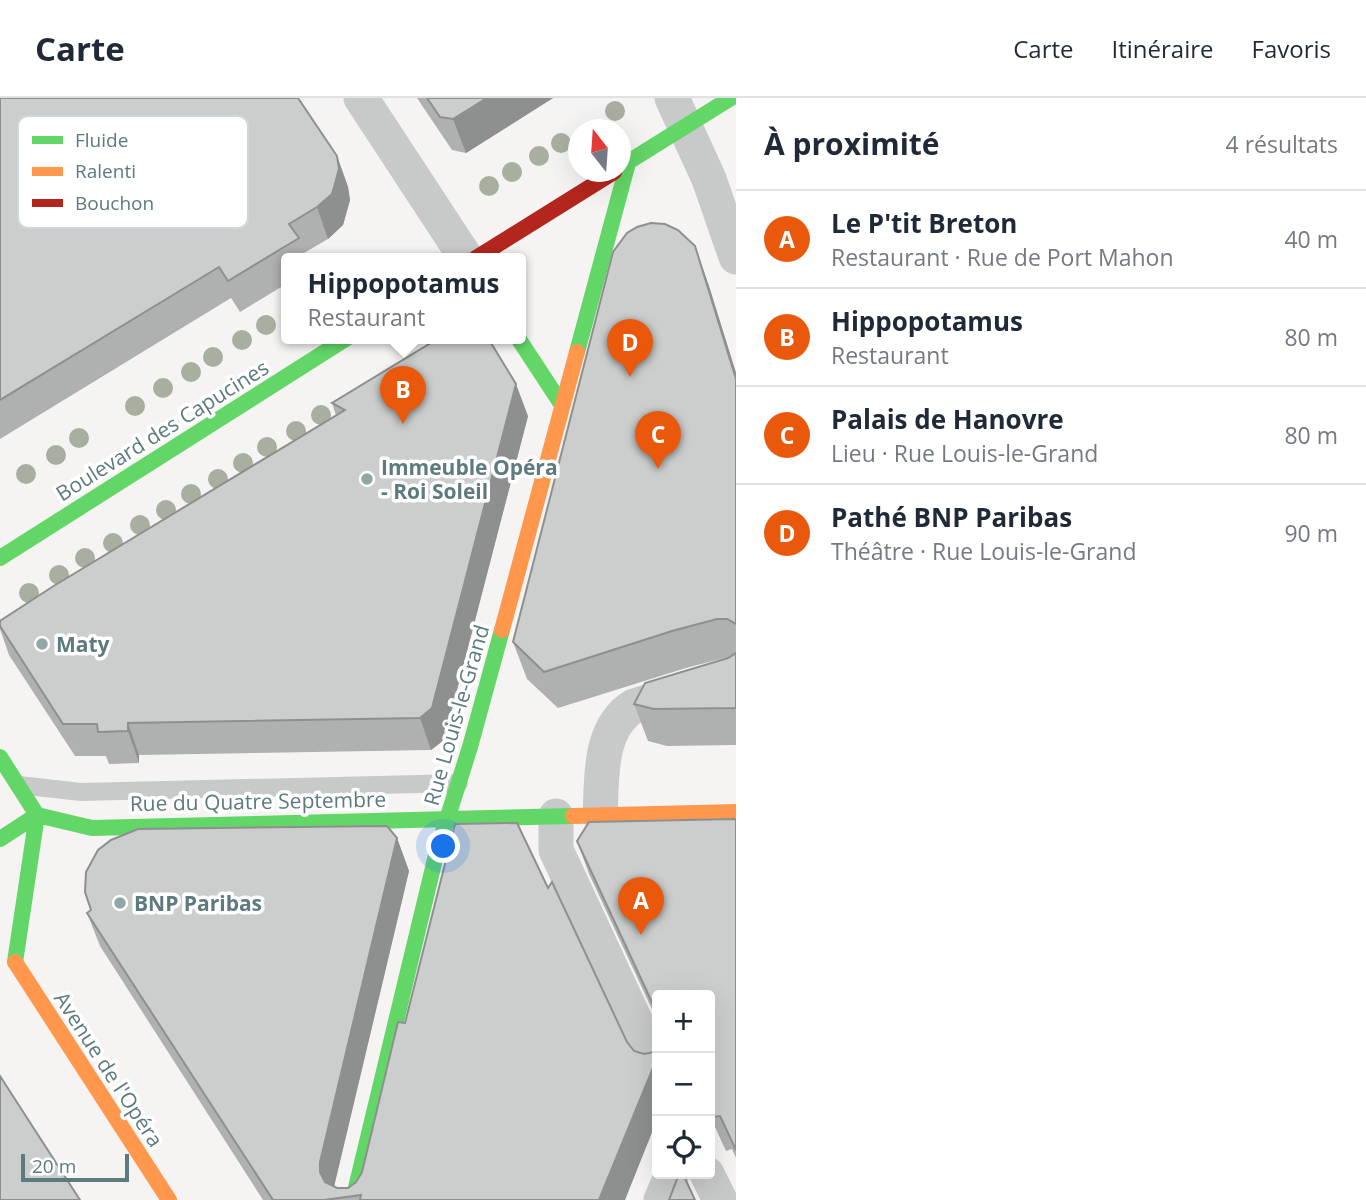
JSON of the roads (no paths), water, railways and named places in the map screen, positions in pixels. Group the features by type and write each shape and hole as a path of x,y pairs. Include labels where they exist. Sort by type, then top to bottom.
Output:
{"main road":[{"path":"631,158 678,112 732,98"},
{"path":"484,253 598,182"},
{"name":"Rue Louis-le-Grand","path":"353,1200 438,851 562,405 620,182"},
{"name":"Boulevard des Capucines","path":"0,558 338,344"},
{"path":"522,344 562,405"},
{"path":"0,757 37,815 7,960"},
{"name":"Rue du Quatre Septembre","path":"37,815 93,828 736,812"},
{"path":"0,839 37,815"},
{"name":"Avenue de l'Opéra","path":"7,960 169,1200"}],"street":[{"path":"368,101 463,253"},
{"path":"678,112 715,194 736,257"},
{"path":"600,815 606,750 612,729 623,713 634,706 736,675"},
{"path":"556,816 556,850 652,1056"},
{"path":"661,1200 670,1179"},
{"path":"710,1179 720,1200"}],"lane":[{"name":"Rue du Quatre Septembre","path":"18,785 81,792 459,783"}],"place":[{"name":"Pathé BNP Paribas","path":"630,377"},
{"name":"Hippopotamus","path":"403,424"},
{"name":"Palais de Hanovre","path":"658,469"},
{"name":"Immeuble Opéra - Roi Soleil","path":"367,479"},
{"name":"Maty","path":"42,644"},
{"name":"BNP Paribas","path":"120,903"},
{"name":"Le P'tit Breton","path":"641,935"}]}
